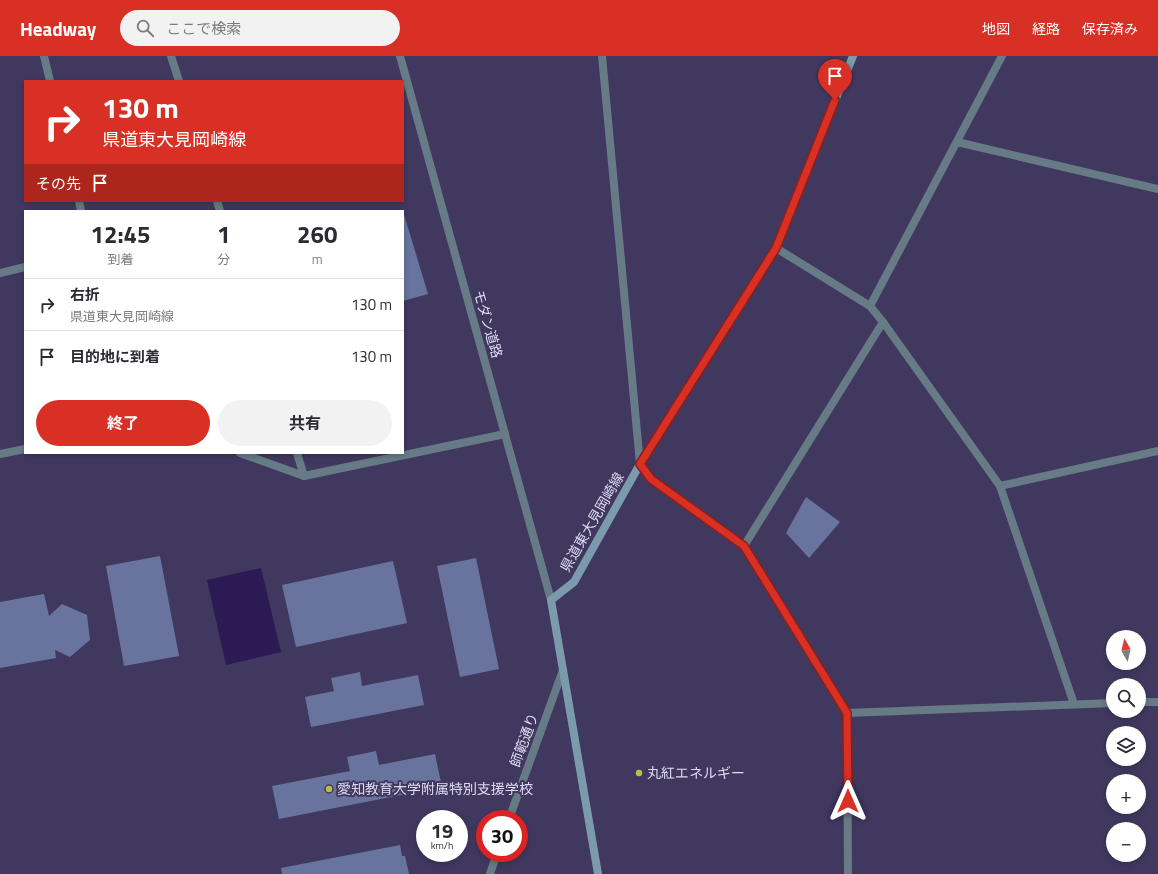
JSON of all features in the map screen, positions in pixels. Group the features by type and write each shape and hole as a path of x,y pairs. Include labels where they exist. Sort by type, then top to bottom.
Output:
{"main road":[{"name":"県道東大見岡崎線","path":"551,600 574,582 640,464 776,248 853,56"},
{"path":"551,600 598,874"}],"street":[{"path":"44,56 50,80"},
{"path":"170,56 179,80"},
{"name":"モダン道路","path":"400,56 551,600"},
{"path":"602,56 640,464 651,479 744,546 847,713 848,874"},
{"path":"870,306 1002,56"},
{"path":"957,142 1158,190"},
{"path":"776,248 870,306 1000,486 1074,704"},
{"path":"0,273 24,267"},
{"path":"744,546 883,322"},
{"path":"243,454 304,476 505,434"},
{"path":"0,454 24,449"},
{"path":"1000,486 1158,451"},
{"path":"297,454 304,476"},
{"name":"師範通り","path":"512,810 563,670"},
{"path":"1146,702 1158,702"},
{"path":"847,713 1106,703"},
{"path":"490,874 494,862"}],"shaded area":[{"path":"261,568 281,652 226,665 207,580"}],"building":[{"path":"404,214 428,294 404,301"},
{"path":"806,497 840,522 809,558 786,533"},
{"path":"160,556 179,656 124,666 106,566"},
{"path":"476,558 499,669 460,677 437,566"},
{"path":"393,561 407,623 296,647 282,585"},
{"path":"44,594 49,616 62,604 87,615 90,640 70,657 55,650 56,658 0,668 0,602"},
{"path":"360,672 362,686 418,675 424,705 311,727 305,697 334,691 331,678"},
{"path":"376,751 379,765 435,754 442,787 279,819 272,786 350,771 347,757"},
{"path":"400,845 402,856 405,856 409,874 282,874 281,868"}],"place":[{"name":"丸紅エネルギー","path":"639,773"},
{"name":"愛知教育大学附属特別支援学校","path":"329,789"}],"route":[{"path":"835,100 776,248 640,464 651,479 744,546 847,713 848,801"}]}
